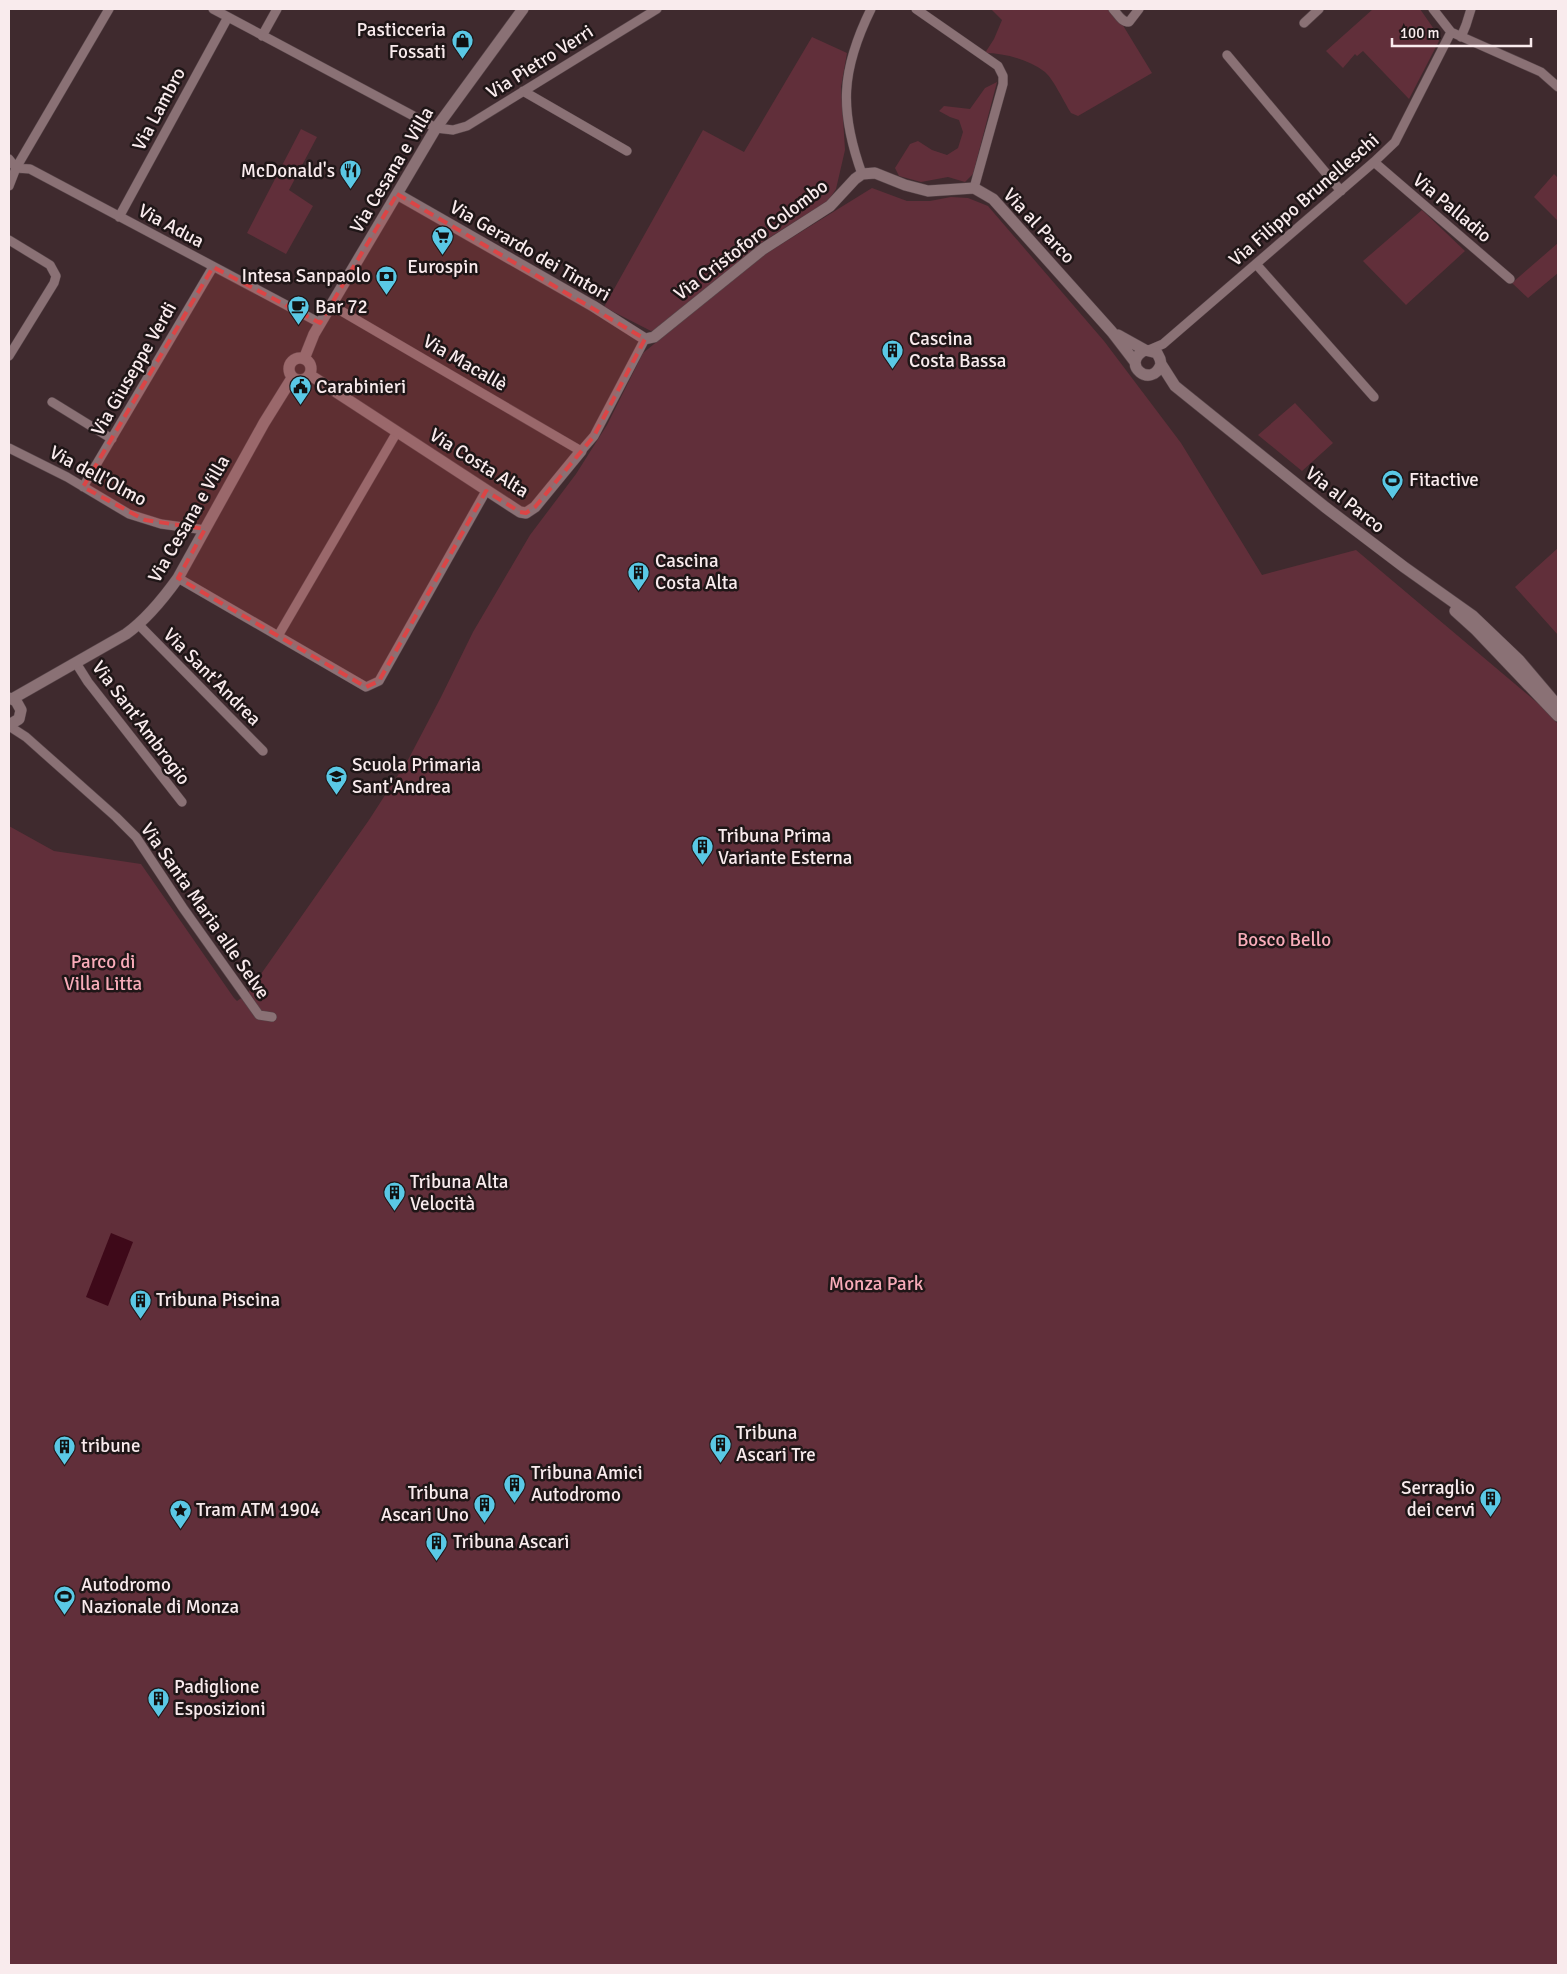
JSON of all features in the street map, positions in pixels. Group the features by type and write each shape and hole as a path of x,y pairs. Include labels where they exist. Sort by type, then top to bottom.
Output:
{"street":[{"path":"9,186 16,168 109,9"},
{"path":"213,9 436,128"},
{"path":"262,36 277,9"},
{"name":"Via Cesana e Villa","path":"304,358 320,323 436,128 523,9"},
{"name":"Via Pietro Verri","path":"436,128 452,130 467,126 657,9"},
{"path":"862,174 851,140 846,88 850,61 871,9"},
{"path":"916,9 998,66 1003,76 1003,84 974,188"},
{"path":"1114,9 1122,20 1129,22 1139,9"},
{"path":"1304,23 1319,9"},
{"path":"1433,9 1451,32 1541,72 1558,87"},
{"path":"1461,37 1471,9"},
{"name":"Via Lambro","path":"119,217 228,17"},
{"name":"Via Filippo Brunelleschi","path":"1147,350 1163,344 1395,142 1451,32"},
{"path":"1227,55 1341,190"},
{"path":"524,91 627,151"},
{"path":"9,159 16,168"},
{"name":"Via Palladio","path":"1374,162 1510,279"},
{"name":"Via Adua","path":"16,168 30,169 320,323"},
{"name":"Via al Parco","path":"862,174 875,173 905,185 928,191 974,188 993,200 1112,332 1135,362"},
{"name":"Via Cristoforo Colombo","path":"645,339 654,337 763,249 830,206 862,174"},
{"name":"Via Gerardo dei Tintori","path":"397,194 576,296 645,339"},
{"path":"9,240 50,265 56,276 54,284 9,356"},
{"path":"1256,264 1374,396"},
{"name":"Via Giuseppe Verdi","path":"83,487 213,267"},
{"name":"Via Macallè","path":"331,305 581,451"},
{"name":"Via al Parco","path":"1112,332 1147,350"},
{"name":"Via Costa Alta","path":"310,375 520,512 526,513 535,508 594,436 645,339"},
{"path":"1160,362 1157,353 1147,350 1139,354 1135,362 1136,368 1140,373 1148,376 1153,374 1159,370 1163,344"},
{"path":"304,358 310,364 312,371 310,375 308,378 300,381 292,378 289,371 290,364 296,359 304,358"},
{"name":"Via al Parco","path":"1160,362 1173,383"},
{"name":"Via al Parco","path":"1153,374 1173,383 1272,466 1404,567 1472,616 1519,660 1558,706"},
{"name":"Via Cesana e Villa","path":"12,709 39,684 126,634 138,625 161,601 178,578 264,423 292,378"},
{"path":"52,402 112,439"},
{"path":"278,636 397,432"},
{"name":"Via dell'Olmo","path":"9,448 83,487 128,514 144,520 205,530"},
{"path":"178,578 366,687 379,680 486,490"},
{"name":"Via al Parco","path":"1404,567 1476,630 1558,716"},
{"name":"Via Sant'Andrea","path":"138,625 263,751"},
{"name":"Via Sant'Ambrogio","path":"76,663 88,682 182,802"},
{"name":"Via Santa Maria alle Selve","path":"12,709 26,737 136,837 234,982 259,1015 272,1017"}],"highlighted area":[{"path":"397,194 645,339 594,436 535,507 526,513 520,512 486,491 379,681 366,687 178,578 205,529 145,520 83,487 213,267 320,323"}],"green space":[{"path":"991,9 1113,9 1152,73 1078,116 1071,113 1045,72 1032,64 1016,58 1001,54 985,53 994,39 1002,20"},
{"path":"1373,9 1420,9 1436,32 1439,41 1409,99 1363,51 1357,56 1355,54 1343,68 1326,51"},
{"path":"812,37 847,53 841,87 845,150 836,189 828,201 764,241 656,330 651,331 604,307 703,130 744,152"},
{"path":"997,82 973,174 965,182 948,177 921,182 899,176 895,168 910,144 918,141 932,150 947,155 958,148 963,132 959,120 939,111 944,106 970,109 985,88"},
{"path":"301,129 317,137 289,190 313,206 286,254 247,233"},
{"path":"1554,174 1558,178 1558,221 1534,197"},
{"name":"Monza Park","path":"872,188 907,201 930,201 951,197 968,198 988,206 1104,341 1181,443 1262,575 1356,550 1540,705 1558,724 1558,1965 9,1965 9,826 54,851 141,864 234,998 237,1001 247,994 369,820 409,758 473,632 530,535 576,474 607,425 643,353 762,256"},
{"path":"1422,210 1465,251 1406,305 1363,261"},
{"path":"1558,243 1558,273 1528,298 1512,283"},
{"path":"1295,403 1333,443 1302,471 1258,435"},
{"path":"1558,548 1558,635 1515,587"}],"shaded area":[{"path":"111,1233 133,1242 108,1306 86,1297"}],"place":[{"name":"Pasticceria Fossati","path":"462,60"},
{"name":"McDonald's","path":"351,190"},
{"name":"Eurospin","path":"443,255"},
{"name":"Intesa Sanpaolo","path":"387,295"},
{"name":"Bar 72","path":"299,326"},
{"name":"Cascina Costa Bassa","path":"893,369"},
{"name":"Carabinieri","path":"300,406"},
{"name":"Fitactive","path":"1393,499"},
{"name":"Cascina Costa Alta","path":"639,591"},
{"name":"Scuola Primaria Sant'Andrea","path":"336,795"},
{"name":"Tribuna Prima Variante Esterna","path":"702,866"},
{"name":"Tribuna Alta Velocità","path":"394,1212"},
{"name":"Tribuna Piscina","path":"140,1319"},
{"name":"Tribuna Ascari Tre","path":"720,1463"},
{"name":"tribune","path":"65,1465"},
{"name":"Tribuna Amici Autodromo","path":"515,1503"},
{"name":"Serraglio dei cervi","path":"1491,1518"},
{"name":"Tribuna Ascari Uno","path":"485,1523"},
{"name":"Tram ATM 1904","path":"180,1529"},
{"name":"Tribuna Ascari","path":"437,1561"},
{"name":"Autodromo Nazionale di Monza","path":"65,1615"},
{"name":"Padiglione Esposizioni","path":"158,1717"}],"park label":[{"name":"Bosco Bello","path":"1284,940"},
{"name":"Parco di Villa Litta","path":"103,973"}]}
